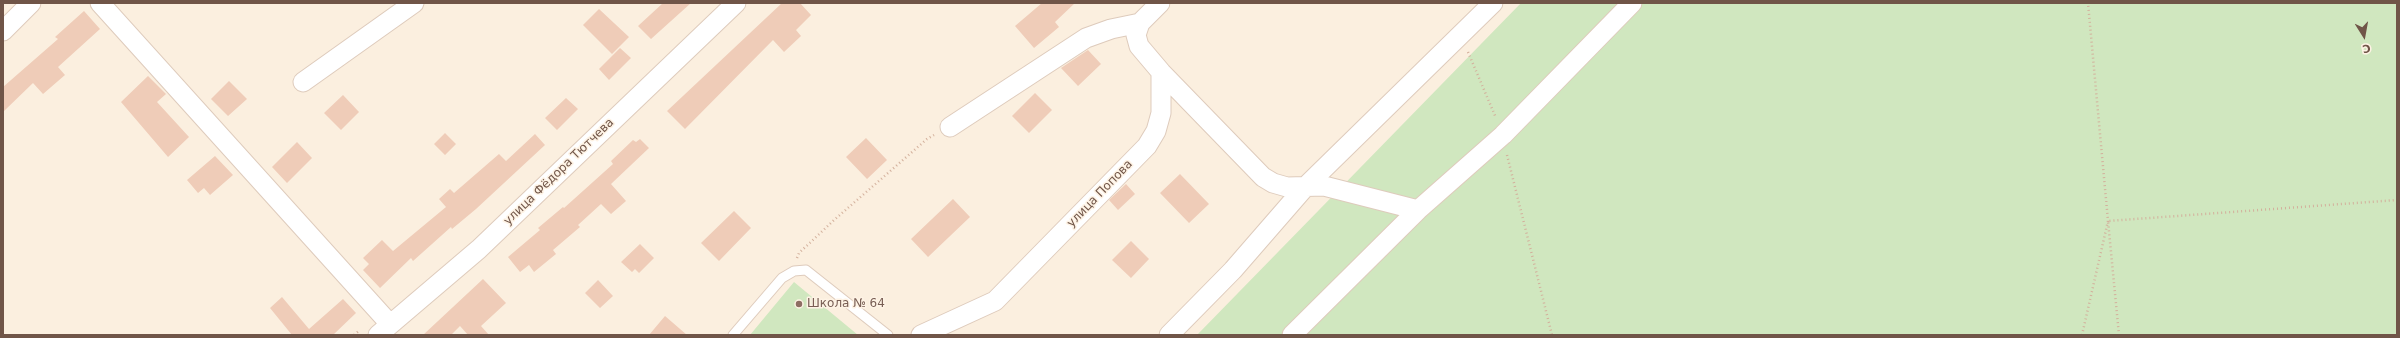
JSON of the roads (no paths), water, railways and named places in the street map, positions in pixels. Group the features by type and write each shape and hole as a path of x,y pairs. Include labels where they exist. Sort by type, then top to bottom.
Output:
{"street":[{"path":"3,30 31,3"},
{"path":"100,3 384,329"},
{"path":"302,82 414,3"},
{"name":"улица Фёдора Тютчева","path":"384,329 479,249 736,3"},
{"path":"1160,3 1140,23 1136,35 1139,46 1161,72 1264,177 1273,183 1287,187 1324,186 1418,210"},
{"path":"1169,335 1234,270 1306,186 1460,33 1493,3"},
{"path":"1292,335 1418,210 1502,135 1632,3"},
{"path":"950,127 1086,38 1111,29 1140,23"},
{"name":"улица Попова","path":"921,335 995,301 1147,146 1156,131 1161,113 1161,72"}],"lane":[{"path":"733,335 782,278 794,270 806,270 888,335"}],"place":[{"name":"Школа № 64","path":"799,304"}]}
